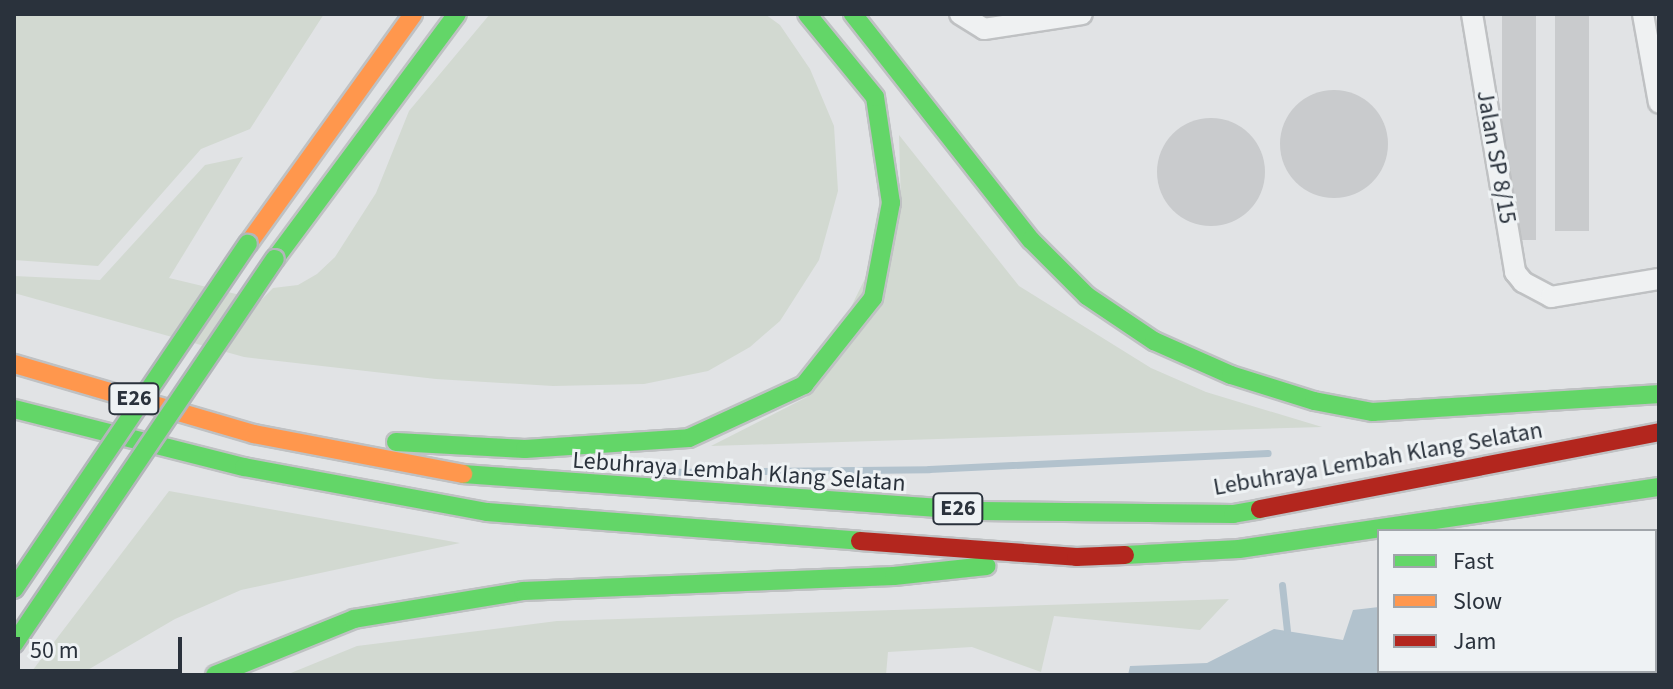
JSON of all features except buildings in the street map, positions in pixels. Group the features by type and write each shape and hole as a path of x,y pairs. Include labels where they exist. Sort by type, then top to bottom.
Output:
{"highway":[{"path":"14,589 248,244 413,14"},
{"path":"14,644 275,259 457,14"},
{"path":"254,434 525,449 689,438 804,385 873,298 891,203 875,97 807,14"},
{"path":"853,14 1031,240 1087,296 1154,341 1231,375 1314,401 1373,412 1659,394"},
{"name":"Lebuhraya Lembah Klang Selatan","path":"14,364 254,434 493,480 981,511 1233,514 1659,432"},
{"name":"E26","path":"14,409 244,467 487,512 1076,557 1239,549 1659,487"},
{"path":"215,675 354,619 523,591 894,576 1076,557"}],"street":[{"path":"968,20 1001,28 1082,14"},
{"name":"Jalan SP 8/15","path":"1472,14 1515,272 1536,292 1551,297 1659,279"},
{"path":"1643,14 1659,103"}],"shaded area":[{"path":"14,14 324,14 250,129 201,149 98,266 14,260"},
{"path":"490,14 765,14 780,25 810,69 834,126 838,191 819,260 780,321 750,347 708,371 644,384 553,386 436,379 244,357 14,293 14,276 100,280 205,165 243,157 169,278 261,300 273,288 298,285 317,274 335,257 376,193 409,111"},
{"path":"899,135 1019,286 1151,368 1206,392 1322,427 711,446 807,397 901,205"},
{"path":"169,491 460,543 241,590 175,619 79,675 29,675"},
{"path":"1229,599 1200,630 1054,616 1041,672 972,647 888,652 886,675 286,675 357,646 557,621"}],"water":[{"path":"1659,574 1659,675 1128,675 1130,666 1207,663 1274,629 1343,640 1353,610 1377,607 1377,673 1657,673"}],"waterway":[{"path":"660,472 929,469 1268,453"},
{"path":"1282,585 1287,631"}],"traffic: fast":[{"path":"275,259 457,14"},
{"path":"396,442 525,449 689,438 804,385 873,298 891,203 875,97 807,14"},
{"path":"853,14 1031,240 1087,296 1154,341 1231,375 1314,401 1373,412 1659,394"},
{"path":"14,589 248,244"},
{"path":"14,644 275,259"},
{"path":"14,409 244,467 487,512 860,541"},
{"path":"463,474 981,511 1233,514 1260,509"},
{"path":"1125,555 1239,549 1659,487"},
{"path":"215,675 354,619 523,591 894,576 986,566"}],"traffic: slow":[{"path":"248,244 413,14"},
{"path":"14,364 254,434 463,474"}],"traffic: jam":[{"path":"1260,509 1659,432"},
{"path":"860,541 1076,557 1125,555"}]}
